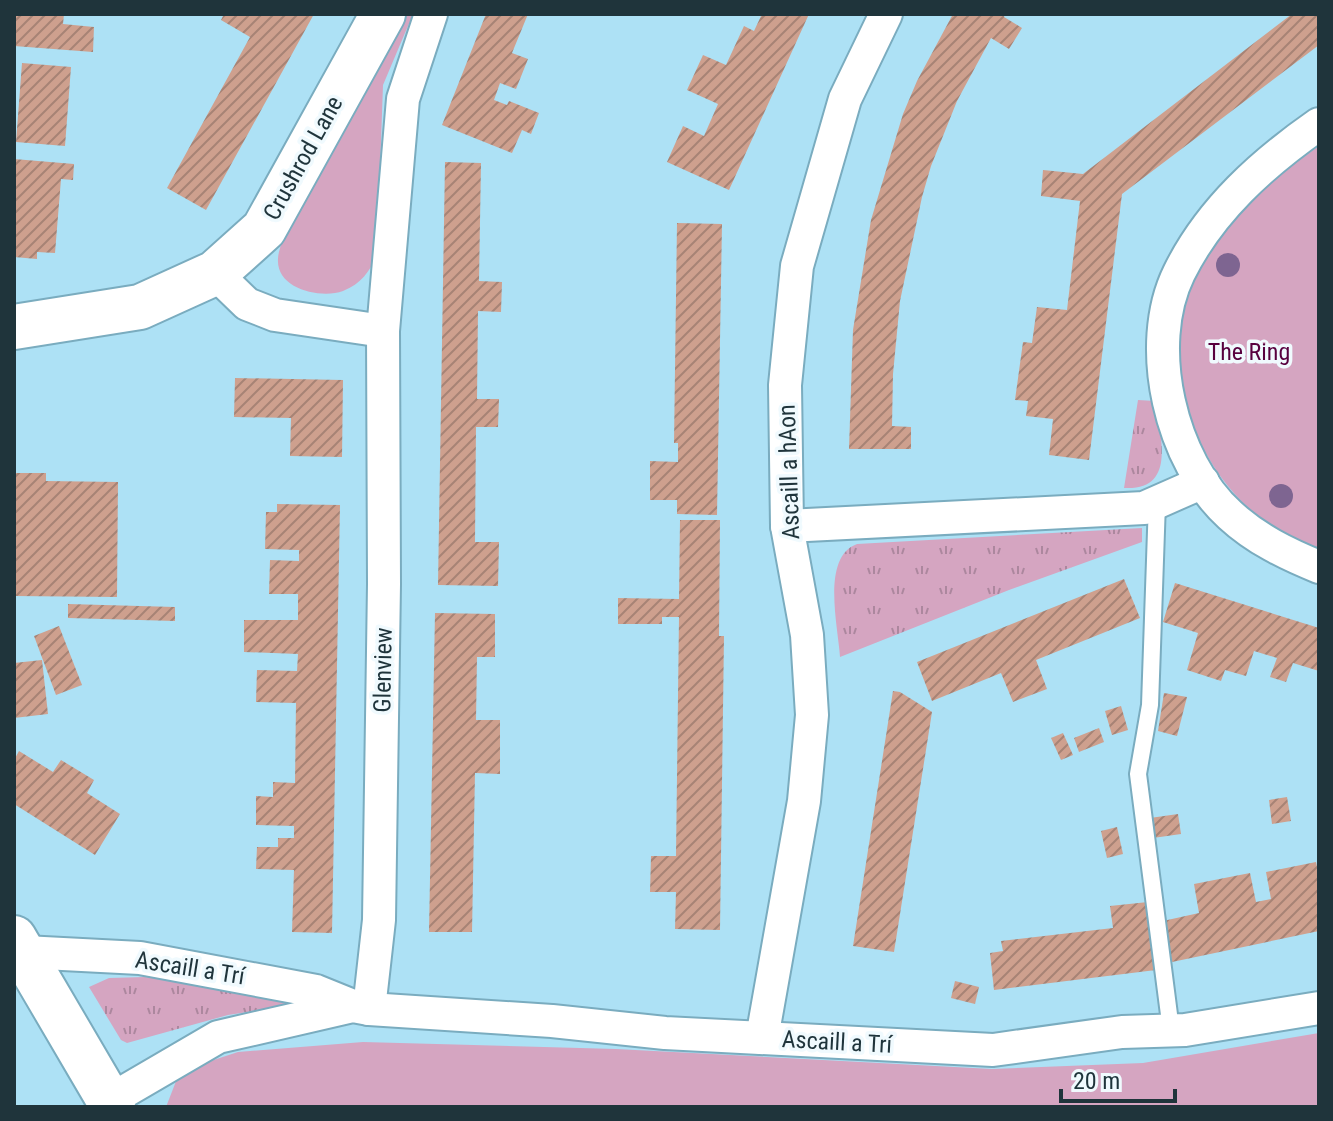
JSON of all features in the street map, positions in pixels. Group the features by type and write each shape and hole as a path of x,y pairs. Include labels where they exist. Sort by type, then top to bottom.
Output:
{"main road":[{"name":"Crushrod Lane","path":"14,327 140,307 215,273 264,229 383,14"},
{"path":"19,945 111,1103"}],"street":[{"name":"Glenview","path":"361,1007 379,920 384,584 383,331 403,99 431,14"},
{"name":"Ascaill a hAon","path":"762,1038 804,801 812,715 807,635 787,526 785,385 797,266 845,99 886,14"},
{"path":"1319,124 1280,151 1230,198 1198,241 1179,273 1167,303 1162,350 1167,397 1180,434 1203,482 1230,515 1279,551 1319,567"},
{"path":"215,273 247,304 275,315 383,331"},
{"path":"787,526 1144,508 1203,482"},
{"name":"Ascaill a Trí","path":"19,945 140,958 316,991 361,1007 665,1033 993,1050 1122,1032 1171,1030 1319,1008"},
{"name":"Ascaill a Trí","path":"111,1103 218,1037 361,1007"}],"lane":[{"path":"1157,502 1150,705 1138,774 1171,1030"}],"green space":[{"path":"405,14 413,14 383,85 377,255 364,276 343,291 323,294 302,289 284,278 279,269 282,240"},
{"name":"The Ring","path":"1319,146 1319,550 1281,532 1248,507 1221,477 1200,442 1186,404 1180,363 1182,322 1203,257 1242,208 1271,181"},
{"path":"1138,400 1155,401 1162,458 1159,471 1152,480 1141,487 1124,488"},
{"path":"1142,528 1142,542 1009,590 840,657 835,577 846,551 857,544"},
{"path":"145,977 316,1002 228,1015 127,1043 121,1040 89,987 109,978"},
{"path":"1319,1033 1319,1107 166,1107 180,1071 238,1052 363,1042 616,1049 992,1069 1143,1063"}],"building":[{"path":"14,14 64,14 63,24 94,27 93,52 14,46"},
{"path":"224,14 314,14 206,210 167,188 250,37 221,20"},
{"path":"486,14 528,14 512,53 528,59 516,89 500,83 494,100 507,105 509,101 539,113 531,134 522,130 512,153 442,125"},
{"path":"762,14 809,14 729,190 667,162 683,126 704,136 718,104 687,90 703,55 726,65 744,26 754,31"},
{"path":"953,14 1005,14 1004,17 1022,28 1009,49 991,38 957,101 922,197 900,301 893,374 892,426 911,427 911,449 849,449 853,330 871,220 903,114"},
{"path":"1292,14 1318,14 1319,45 1122,194 1089,460 1049,455 1053,419 1026,416 1028,401 1015,400 1023,342 1032,343 1037,307 1067,310 1080,201 1041,196 1043,170 1083,174"},
{"path":"22,63 71,67 65,146 16,142"},
{"path":"14,159 74,164 73,180 61,179 55,253 37,252 37,259 14,257"},
{"path":"445,162 481,163 479,281 502,282 501,312 478,311 477,399 499,399 498,427 476,427 475,542 499,542 498,586 438,585"},
{"path":"677,223 722,224 717,515 677,514 677,500 650,500 650,461 678,462 678,443 674,443"},
{"path":"235,378 343,380 342,457 290,456 291,418 234,417"},
{"path":"14,473 46,473 46,481 118,482 117,597 14,596"},
{"path":"277,504 340,505 332,933 292,932 294,870 256,869 257,847 278,847 278,838 294,838 294,826 256,825 256,796 273,797 273,782 295,783 296,703 256,702 257,670 297,671 298,654 244,652 244,620 298,620 298,594 269,594 270,560 299,561 299,550 265,549 266,512 277,512"},
{"path":"680,520 720,520 719,636 724,636 720,930 675,929 676,892 650,892 651,856 676,856 679,617 662,617 662,624 618,624 618,598 679,599"},
{"path":"1124,579 1140,618 1036,660 1047,689 1013,702 1001,673 932,701 917,662"},
{"path":"1175,583 1319,628 1319,671 1293,663 1286,682 1270,677 1277,658 1254,651 1246,676 1225,670 1221,681 1187,670 1198,633 1163,622"},
{"path":"68,604 175,607 175,621 68,618"},
{"path":"435,613 495,614 495,657 477,657 476,720 500,720 500,774 475,773 472,932 429,932"},
{"path":"59,626 82,685 56,695 34,636"},
{"path":"42,660 48,714 14,718 14,663"},
{"path":"893,691 900,692 932,712 894,952 853,946"},
{"path":"1164,693 1187,697 1177,736 1158,731"},
{"path":"1121,706 1128,730 1112,735 1105,711"},
{"path":"1099,728 1104,742 1079,752 1074,738"},
{"path":"1063,733 1073,755 1061,760 1051,738"},
{"path":"19,751 53,772 61,760 94,780 87,793 120,814 95,855 14,804 14,760"},
{"path":"1287,797 1291,821 1272,824 1269,800"},
{"path":"1178,814 1181,834 1153,838 1150,818"},
{"path":"1117,827 1123,854 1107,858 1101,831"},
{"path":"1316,862 1319,931 1172,962 1163,921 1199,913 1194,884 1250,873 1256,902 1271,899 1266,872"},
{"path":"1148,902 1156,970 994,990 990,953 1003,951 1001,941 1113,928 1110,906"},
{"path":"955,981 979,987 975,1004 951,998"}]}
